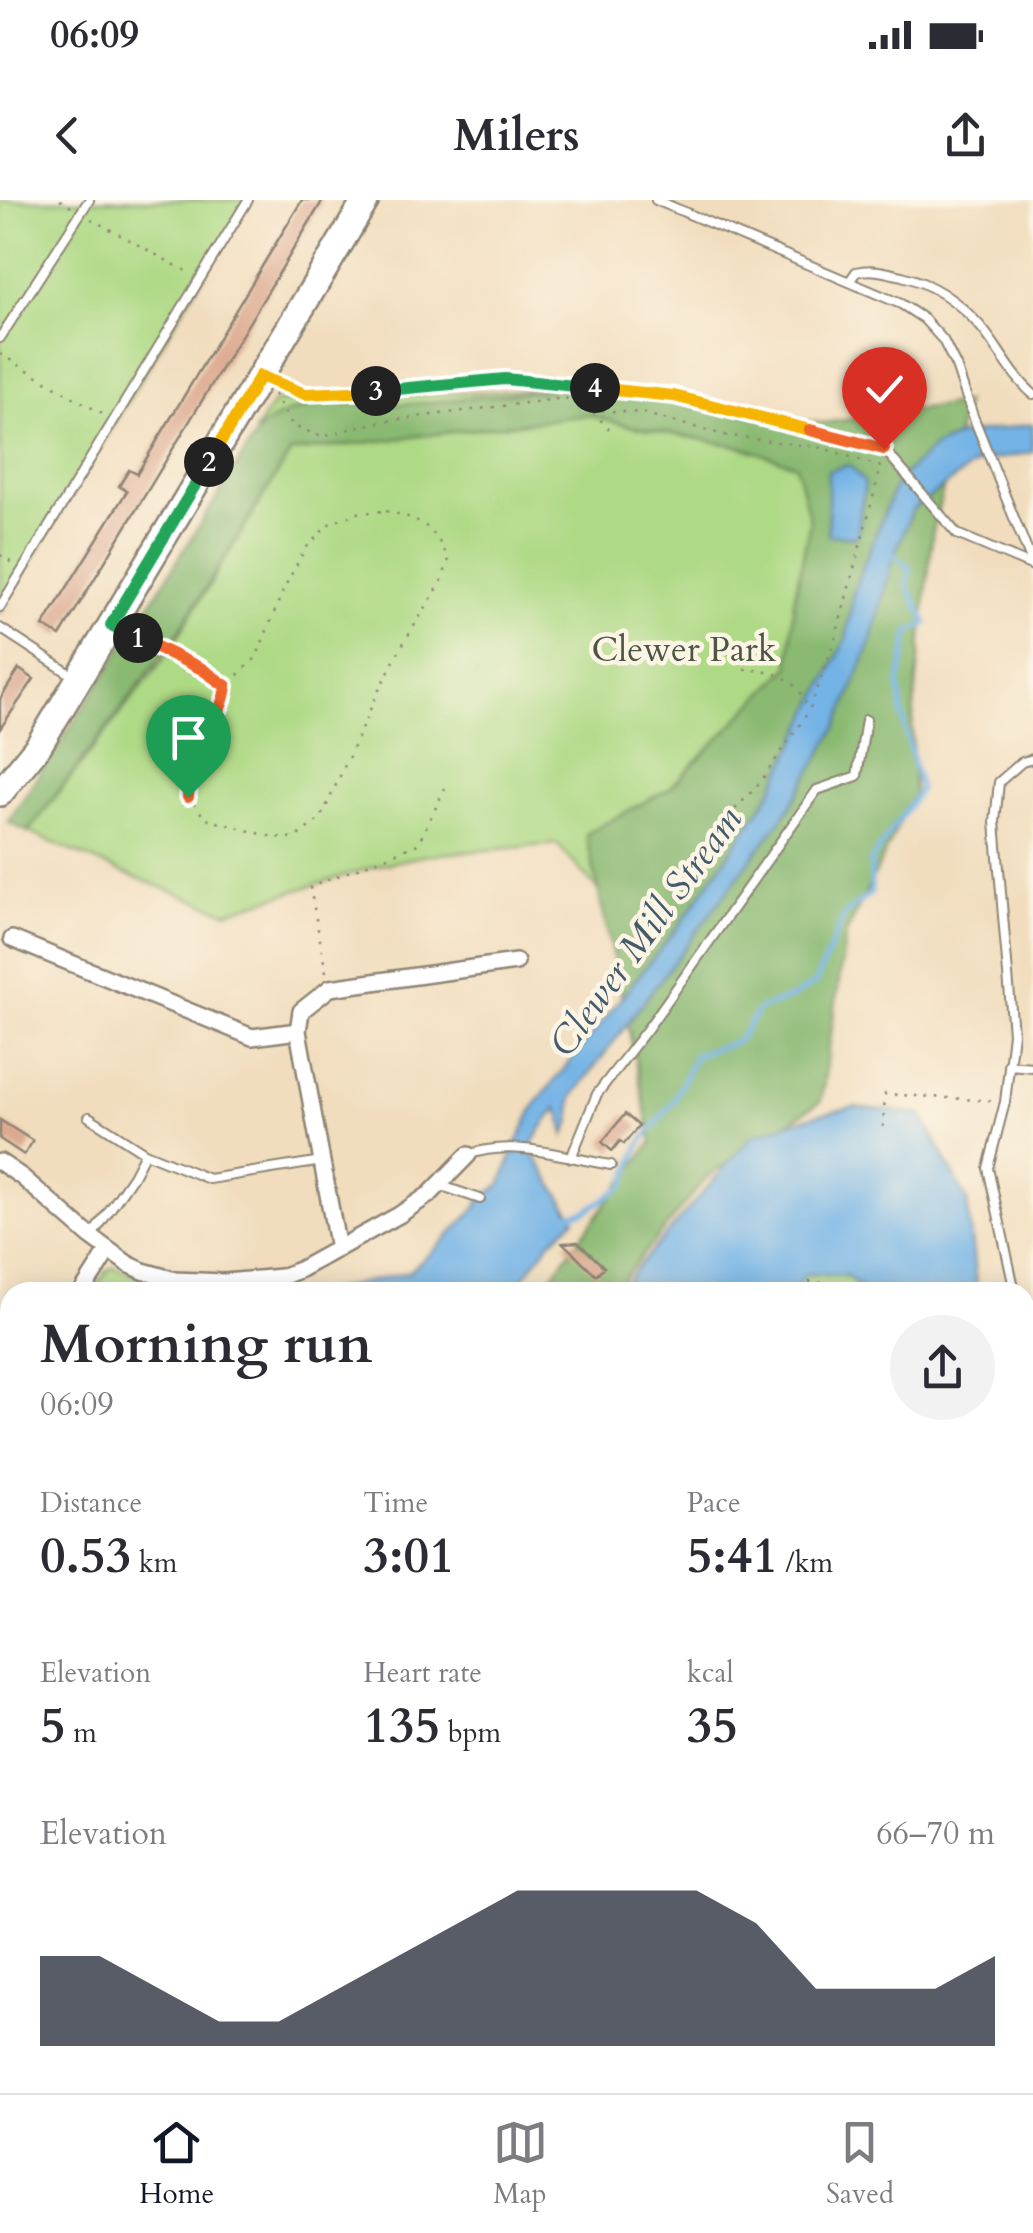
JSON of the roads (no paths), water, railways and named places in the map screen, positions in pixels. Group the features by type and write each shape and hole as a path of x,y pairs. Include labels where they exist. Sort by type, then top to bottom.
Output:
{"main road":[{"path":"0,794 38,744 266,384 366,200"}],"street":[{"path":"12,939 252,1036 298,1032"},
{"path":"338,1249 298,1032 301,1011 330,988 516,962"},
{"path":"287,1282 399,1215 439,1185 468,1155"},
{"path":"0,1162 91,1238 143,1271 175,1280 225,1282"},
{"path":"88,1282 108,1250"}],"lane":[{"path":"0,338 89,200"},
{"path":"0,607 248,200"},
{"path":"656,200 850,282 924,319 943,340 956,366 972,416 1033,566"},
{"path":"850,282 856,272 873,268 944,292 979,325 1018,380 1033,394"},
{"path":"266,384 305,394 400,390 505,379 674,396 884,449 957,534 1033,566"},
{"path":"111,625 202,669 226,686"},
{"path":"0,628 78,680"},
{"path":"570,1158 597,1094 816,790 857,776 866,720"},
{"path":"1013,1282 988,1168 1005,1102 1014,1033 995,822 1000,782 1022,762 1033,759"},
{"path":"1008,1065 1033,1066"},
{"path":"89,1117 145,1153 209,1179 322,1161"},
{"path":"468,1155 509,1147 611,1165"},
{"path":"91,1238 145,1153"},
{"path":"439,1185 480,1198"}],"water":[{"path":"1033,424 1033,452 976,463 913,509 892,561 872,640 838,725 787,812 572,1097 571,1121 565,1135 557,1108 541,1129 530,1149 575,1219 551,1241 519,1282 366,1282 409,1272 443,1242 478,1206 480,1199 501,1185 535,1105 682,922 770,794 846,639 854,589 897,481 934,447 961,435"},
{"path":"849,465 865,483 857,537 828,535 828,471"},
{"path":"854,1107 921,1114 967,1200 976,1282 854,1282 847,1276 806,1274 800,1282 626,1282 753,1135"}],"waterway":[{"path":"568,1215 586,1211 624,1186 640,1144 673,1102 695,1055 738,1041 759,1009 793,997 815,983 845,914 871,893 871,861 920,789 899,684 909,632 927,623 907,586 910,568 891,553"}],"park label":[{"name":"Clewer Park","path":"684,649"}],"water label":[{"name":"Clewer Mill Stream","path":"645,931"}]}
